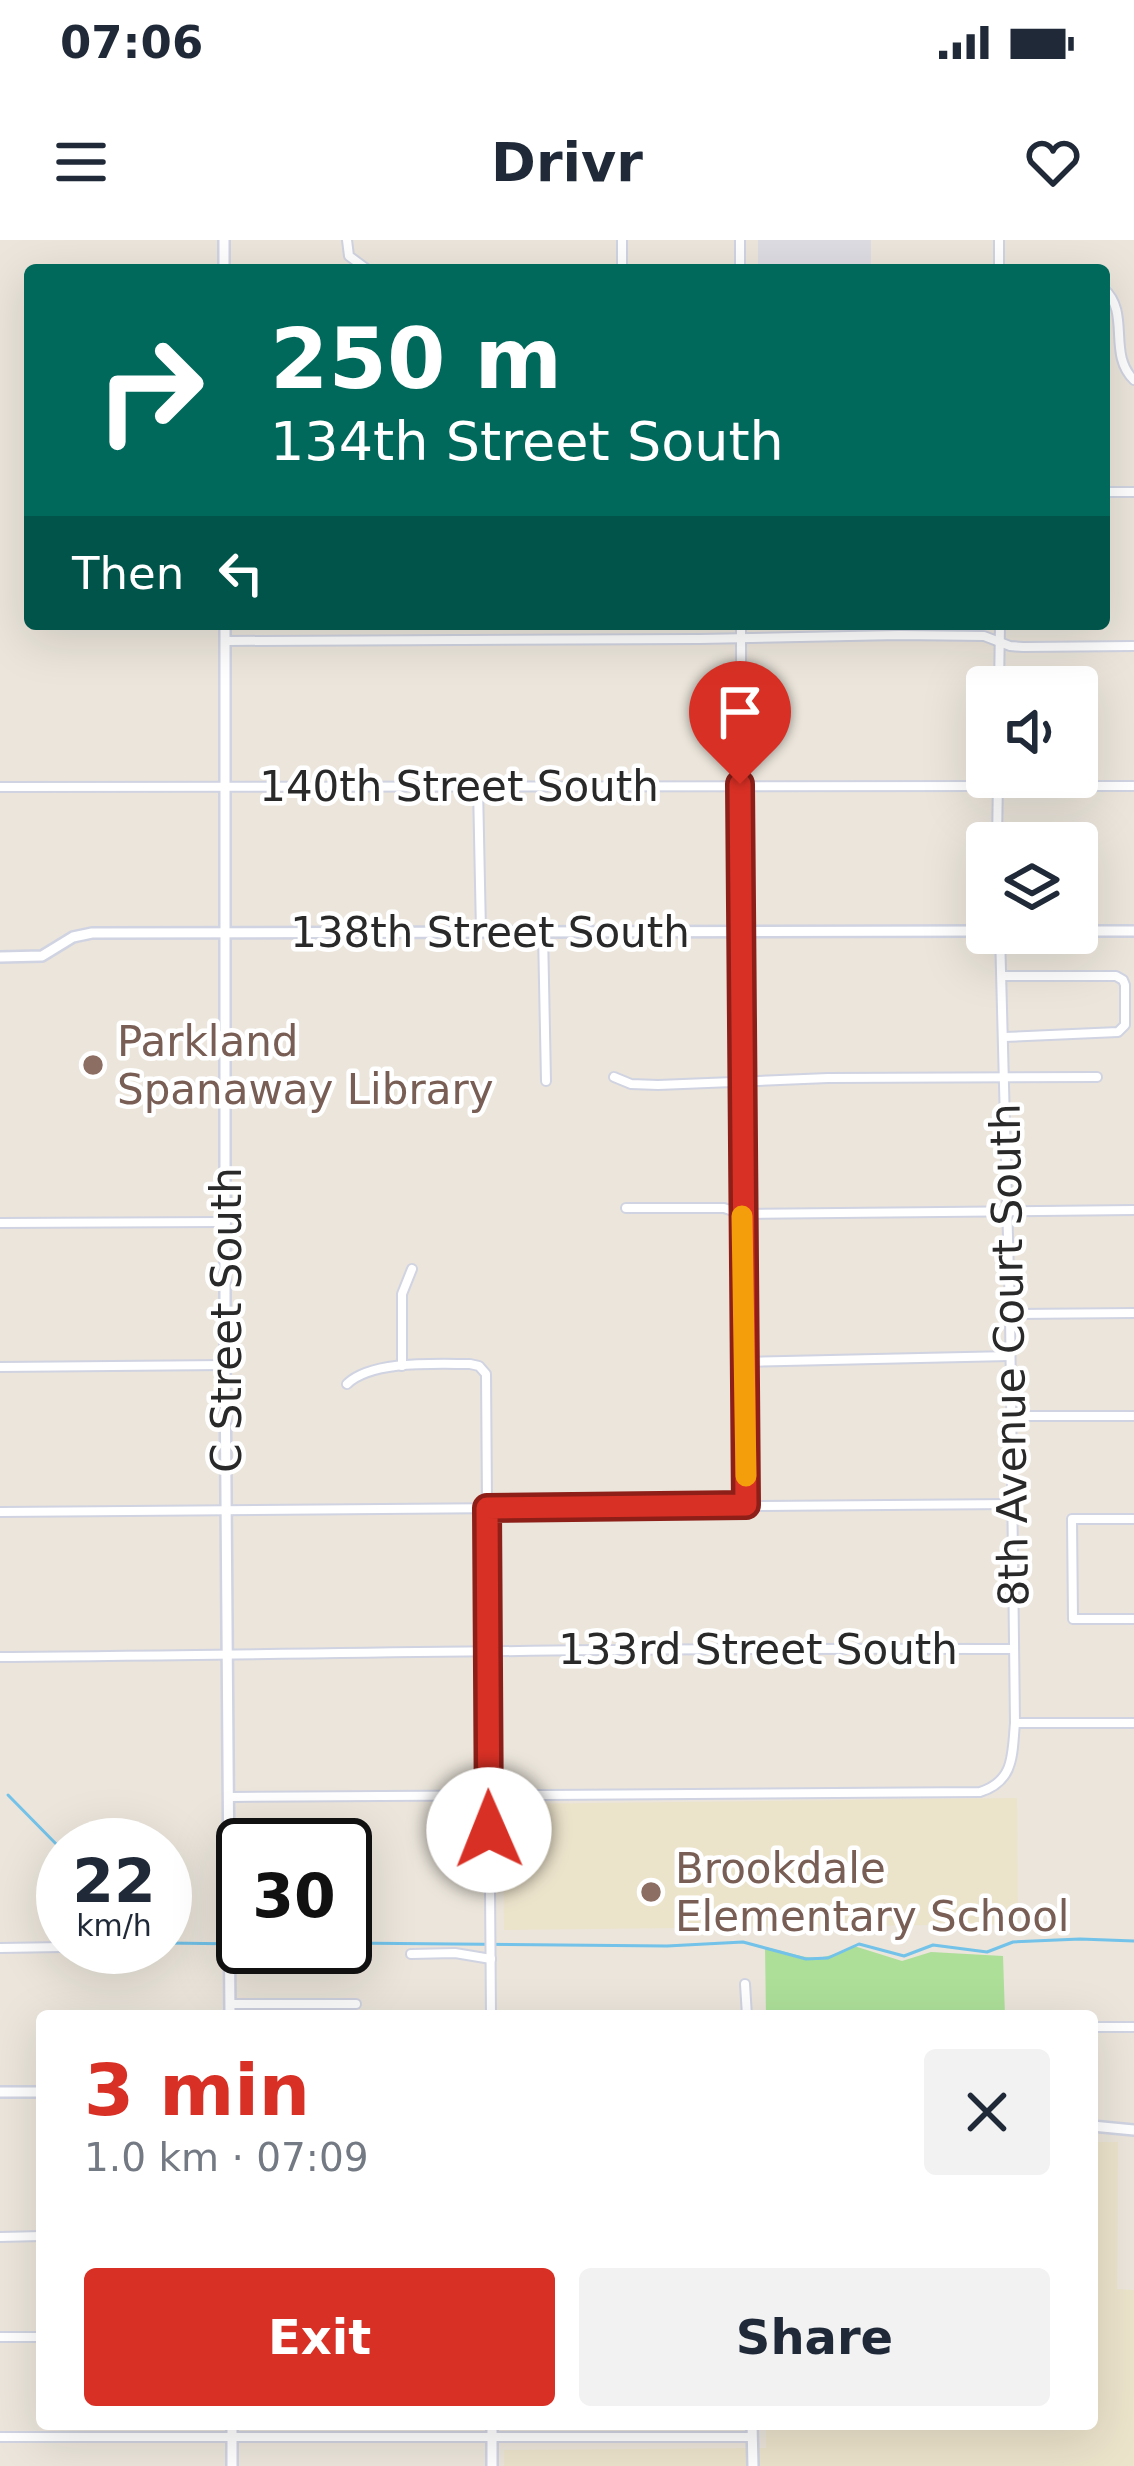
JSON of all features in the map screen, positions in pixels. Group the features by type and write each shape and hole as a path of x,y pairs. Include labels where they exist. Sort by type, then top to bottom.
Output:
{"street":[{"path":"1110,295 1117,311 1119,357 1134,380"},
{"name":"C Street South","path":"225,630 231,2010"},
{"path":"741,630 746,1505"},
{"path":"999,666 1000,630"},
{"path":"225,641 899,635 985,636 1023,647 1134,646"},
{"name":"140th Street South","path":"0,788 966,781"},
{"name":"140th Street South","path":"1098,785 1134,786"},
{"path":"478,787 481,932"},
{"name":"138th Street South","path":"0,957 42,956 85,933 966,931"},
{"path":"1098,931 1134,931"},
{"path":"543,932 546,1081"},
{"name":"8th Avenue Court South","path":"489,1795 980,1792 1005,1777 1015,1723 1001,954"},
{"path":"1002,976 1116,976 1125,985 1121,1031 1004,1037"},
{"path":"614,1077 631,1084 1097,1077"},
{"path":"626,1208 724,1208 742,1214 1134,1210"},
{"path":"0,1223 226,1222"},
{"path":"402,1366 402,1294 412,1269"},
{"path":"1010,1315 1134,1313"},
{"path":"744,1362 1010,1356"},
{"path":"346,1384 369,1370 465,1364 484,1370 487,1381 491,2010"},
{"path":"0,1367 225,1366"},
{"path":"1011,1416 1134,1416"},
{"path":"0,1511 1012,1504"},
{"path":"1134,1519 1072,1519 1073,1619 1134,1619"},
{"name":"133rd Street South","path":"0,1657 723,1647 1013,1649"},
{"path":"1015,1723 1134,1724"},
{"path":"229,1797 489,1795"},
{"path":"0,1948 36,1947"},
{"path":"410,1954 455,1953 490,1959"},
{"path":"745,1984 747,2010"},
{"path":"231,2010 356,2003"},
{"path":"1098,2027 1134,2027"},
{"path":"0,2092 36,2092"},
{"path":"1098,2126 1134,2129"},
{"path":"0,2237 36,2236"},
{"path":"0,2337 36,2337"},
{"path":"232,2430 232,2466"},
{"path":"492,2430 492,2466"},
{"path":"752,2430 752,2466"},
{"path":"0,2437 752,2438"}],"shaded area":[{"path":"758,240 871,240 871,264 758,264"},
{"path":"1017,1798 1018,1924 504,1930 503,1804"},
{"path":"1098,2142 1118,2142 1117,2289 1134,2290 1134,2466 504,2466 504,2450 766,2448 766,2430 1098,2430"}],"green space":[{"path":"854,1946 902,1961 931,1952 1003,1956 1005,2010 766,2010 765,1947 801,1956"}],"waterway":[{"path":"8,1795 36,1824"},
{"path":"372,1943 667,1946 743,1942 806,1959 828,1958 859,1944 904,1956 933,1945 987,1952 1013,1942 1134,1941"},
{"path":"192,1943 216,1944"}],"slow traffic":[{"path":"742,1216 746,1476"}],"place":[{"name":"Parkland Spanaway Library","path":"93,1065"},
{"name":"Brookdale Elementary School","path":"651,1892"}],"route":[{"path":"489,1830 487,1508 746,1505 740,784"}]}
